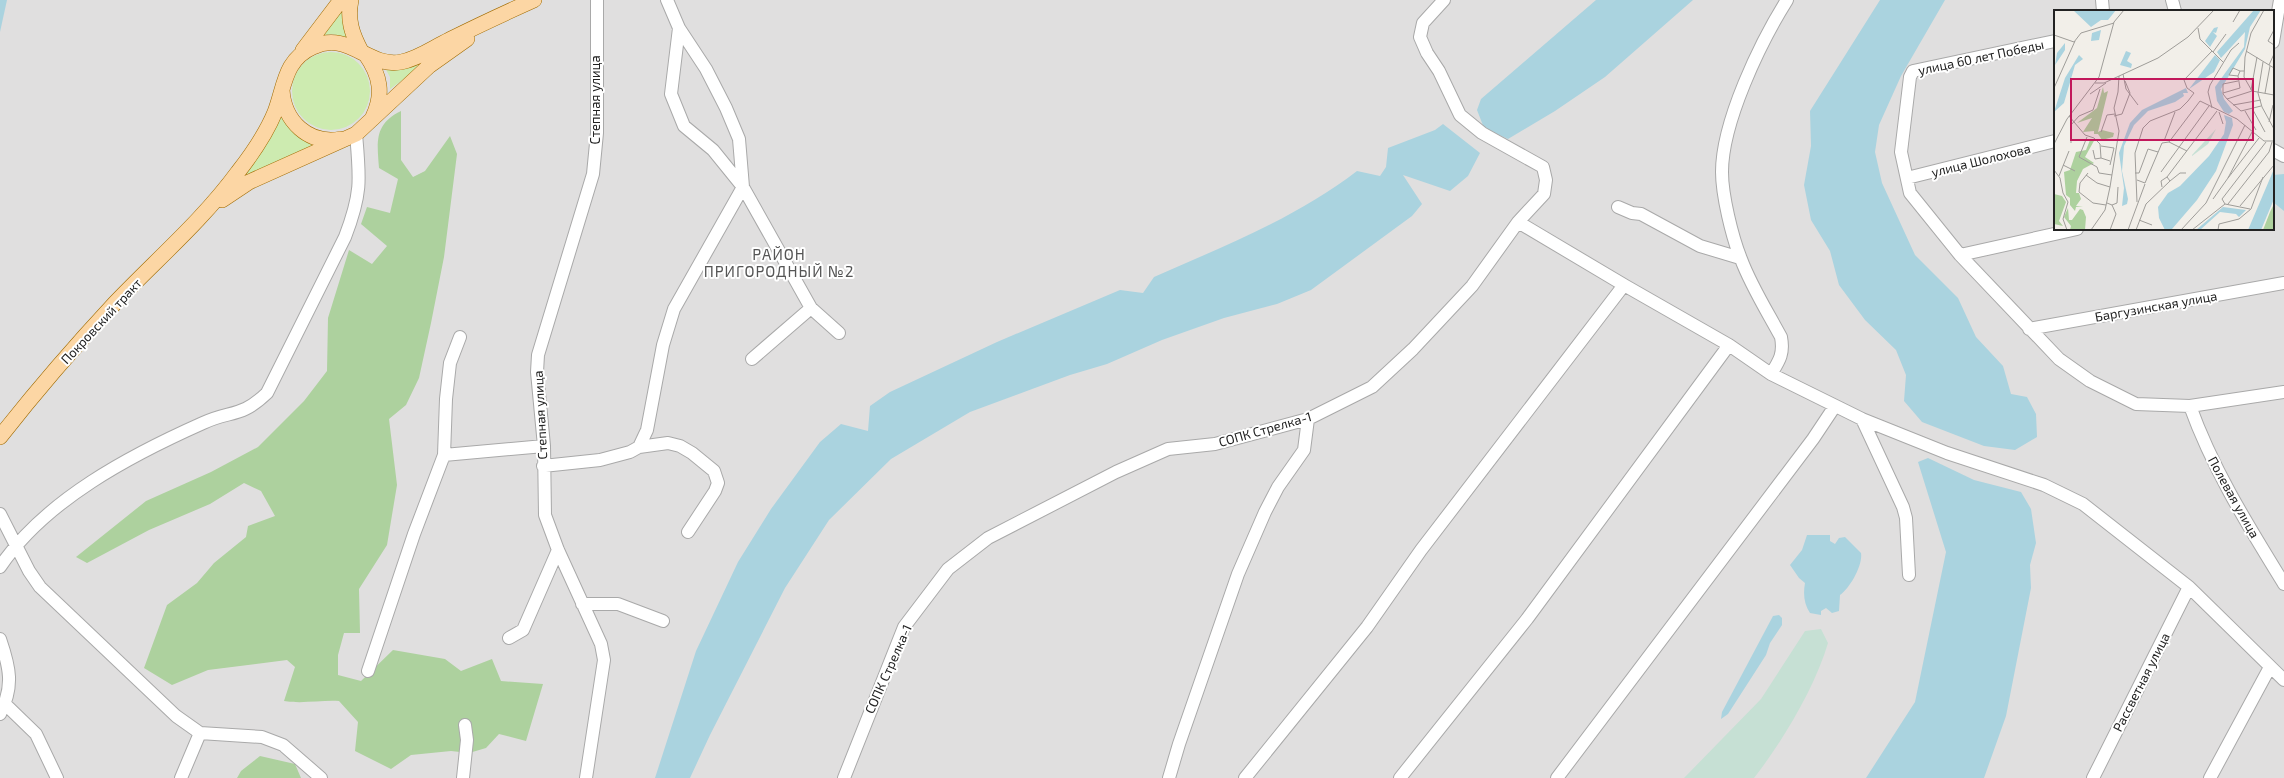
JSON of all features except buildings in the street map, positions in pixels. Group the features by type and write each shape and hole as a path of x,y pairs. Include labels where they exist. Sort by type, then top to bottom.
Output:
{"main road":[{"path":"208,210 262,138 275,111 284,77 291,64 342,0"},
{"path":"351,0 349,23 352,34 374,66 379,78 378,106 371,120"},
{"path":"300,54 314,46 331,43 345,44 377,60 402,62 534,0"},
{"path":"208,210 249,182 351,136 371,120 430,66 493,19"},
{"path":"284,77 282,90 284,104 289,116 297,126 308,135 320,139 333,141 351,136"},
{"name":"Покровский тракт","path":"0,437 115,303 208,210"}],"street":[{"name":"Степная улица","path":"586,778 604,660 601,644 558,550 545,514 544,446 537,372 538,355 593,174 597,133 597,0"},
{"path":"639,446 647,430 663,345 674,308 743,187 739,139 726,108 706,69 679,28 667,0"},
{"name":"СОПК Стрелка-1","path":"844,778 904,627 948,569 988,538 1116,472 1168,450 1215,444 1308,419 1372,388 1413,349 1472,286 1518,222 1544,194 1546,180 1543,167 1482,133 1460,115 1439,72 1426,53 1420,37 1423,23 1444,0"},
{"path":"1771,374 1781,359 1783,350 1781,337 1740,258 1732,230 1722,173 1724,150 1746,82 1787,0"},
{"path":"2102,0 2103,10"},
{"path":"2172,0 2175,10"},
{"path":"2274,36 2280,0"},
{"path":"679,28 671,94 684,126 713,150 743,187 811,308 839,333"},
{"name":"улица 60 лет Победы","path":"1907,178 1901,152 1910,77 1913,71 2054,41"},
{"path":"0,567 15,545 74,494 102,474 204,422 240,412 253,406 267,393 345,237 355,213 360,185 351,136"},
{"name":"улица Шолохова","path":"1907,178 2054,141"},
{"path":"1907,178 1910,193 1960,255 2059,359 2090,382 2136,404 2190,406 2283,394"},
{"path":"1618,207 1632,213 1641,214 1700,246 1740,258"},
{"path":"1518,222 1729,345 1771,374 1835,406 1862,419 1948,454 2044,485 2083,504 2189,587 2284,680"},
{"path":"1960,255 2072,230"},
{"name":"Баргузинская улица","path":"2029,329 2284,283"},
{"path":"1245,778 1367,627 1421,550 1624,285"},
{"path":"752,359 811,308"},
{"path":"368,671 414,534 444,456 446,399 449,370 460,337"},
{"path":"1400,778 1527,619 1729,345"},
{"path":"1557,778 1813,439 1835,406"},
{"name":"Полевая улица","path":"2190,406 2202,440 2238,508 2284,584"},
{"path":"1170,778 1181,738 1238,574 1278,487 1304,450 1308,419"},
{"path":"1862,419 1903,507 1906,518 1909,575"},
{"path":"544,466 600,460 630,452 639,446 656,443 680,446 714,471 718,483 715,491 688,532"},
{"path":"444,456 544,446"},
{"path":"0,514 15,545 40,587 56,604 108,650 176,716 200,733 262,737 283,745 318,777"},
{"path":"509,638 523,630 558,550"},
{"name":"Рассветная улица","path":"2093,778 2189,587"},
{"path":"582,604 618,604 663,621"},
{"path":"0,640 10,672 10,688 3,709 36,734 57,778"},
{"path":"2210,778 2270,667"},
{"path":"463,778 467,740 466,725"},
{"path":"181,778 200,733"}],"shaded area":[{"path":"0,0 2284,0 2284,778 0,778"}],"green space":[{"path":"343,0 347,38 332,34 318,37"},
{"path":"446,49 390,89 390,77 385,68"},
{"path":"323,52 339,52 353,58 364,69 370,83 370,99 364,113 353,124 339,130 323,130 309,124 298,113 292,99 292,83 298,69 309,58"},
{"path":"278,105 322,144 234,186"},
{"path":"401,111 401,160 413,177 425,171 450,136 457,154 444,257 419,378 406,405 389,419 397,485 387,545 359,589 360,633 344,633 338,655 338,675 361,681 393,650 445,659 461,671 492,659 501,681 543,684 526,741 499,734 486,748 469,753 451,751 411,755 391,769 355,751 358,722 339,701 284,701 295,667 287,660 208,670 172,685 144,668 167,605 197,583 214,563 246,537 248,526 275,516 261,491 244,483 210,504 149,530 87,563 76,557 146,501 211,472 258,447 304,401 327,371 328,318 349,250 372,264 387,246 361,224 367,207 390,213 398,179 379,168 378,142 379,135 386,122 392,116"},
{"path":"1821,629 1828,643 1807,695 1787,731 1754,778 1684,778 1761,699 1805,631"},
{"path":"260,756 295,764 301,778 237,778 241,771"}],"water":[{"path":"0,0 7,0 0,32"},
{"path":"1596,0 1693,0 1605,77 1555,111 1508,139 1484,128 1477,110 1481,99"},
{"path":"1880,0 1945,0 1901,76 1879,125 1875,152 1882,183 1915,255 1958,298 1976,337 2003,366 2011,394 2027,397 2036,414 2037,437 2015,450 1984,446 1922,422 1904,401 1906,375 1896,350 1865,320 1839,285 1830,251 1811,220 1804,185 1811,146 1810,111"},
{"path":"1443,124 1480,153 1468,176 1450,191 1403,175 1422,204 1412,216 1311,290 1277,304 1224,318 1162,340 1107,364 1070,375 970,412 891,459 829,520 785,588 710,735 690,778 655,778 696,651 738,562 771,509 820,442 841,424 868,431 870,406 890,392 997,342 1120,290 1143,293 1154,277 1259,230 1284,217 1334,188 1357,171 1380,176 1386,167 1388,148 1435,130"},
{"path":"2284,174 2284,211 2274,203 2274,175"},
{"path":"1928,458 1974,480 2021,492 2031,509 2036,543 2030,565 2031,588 2006,716 1984,778 1866,778 1915,702 1946,552 1918,462"},
{"path":"1807,535 1830,535 1830,541 1835,544 1839,538 1845,537 1861,553 1860,564 1855,576 1848,587 1840,595 1839,611 1832,613 1826,608 1821,611 1821,615 1810,613 1806,606 1804,595 1805,583 1799,578 1790,565 1802,550"},
{"path":"1779,615 1782,618 1782,625 1770,643 1766,655 1728,714 1721,719 1722,712 1773,616"}],"district":[{"name":"РАЙОН ПРИГОРОДНЫЙ №2","path":"779,264"}]}
